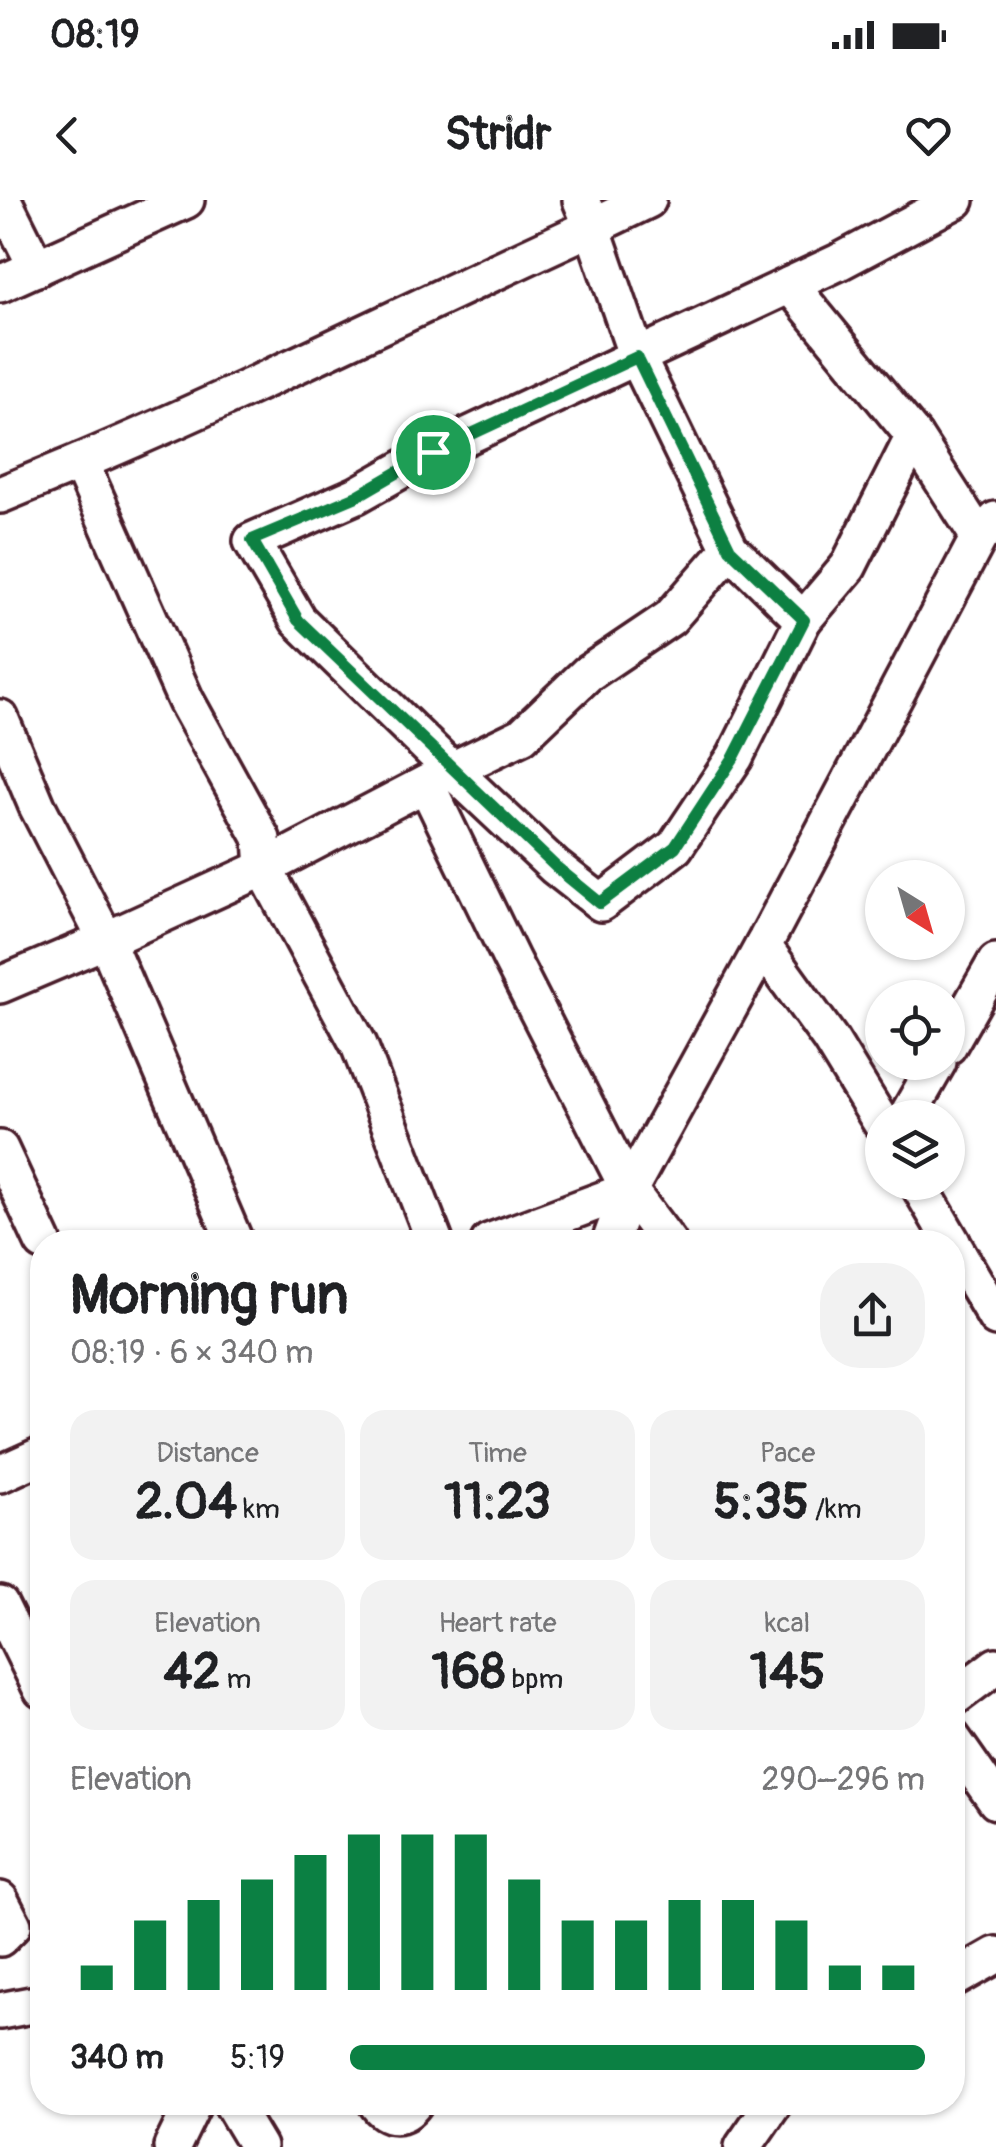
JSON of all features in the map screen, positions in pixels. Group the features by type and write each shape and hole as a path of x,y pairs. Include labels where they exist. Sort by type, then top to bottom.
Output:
{"street":[{"path":"3,200 37,268"},
{"path":"0,284 186,200"},
{"path":"0,496 211,406 374,327 586,213 648,200"},
{"path":"914,436 848,567 804,620 734,757 675,847 600,903 439,777 298,620 252,540 357,496 433,452 790,285 956,200"},
{"path":"586,213 637,357 730,549 804,620"},
{"path":"614,1230 628,1190 988,528 790,285"},
{"path":"80,462 186,701 262,838 264,868 359,1045 430,1230"},
{"path":"0,985 264,868 522,736 587,674 670,618 730,549"},
{"path":"0,718 37,806 106,940 230,1230"},
{"path":"439,777 511,960 628,1190 659,1230"},
{"path":"763,946 830,1039 867,1100"},
{"path":"965,1016 996,962"},
{"path":"0,1149 38,1230"},
{"path":"520,1230 628,1190"},
{"path":"927,1200 945,1230"},
{"path":"965,1265 996,1318"},
{"path":"0,1474 30,1460"},
{"path":"0,1605 30,1666"},
{"path":"965,1689 996,1666"},
{"path":"965,1757 996,1801"},
{"path":"0,1900 12,1925 0,1938"},
{"path":"965,1973 996,1955"},
{"path":"0,2011 30,2005"},
{"path":"172,2147 188,2115"},
{"path":"238,2115 258,2147"},
{"path":"743,2147 765,2115"}],"route":[{"path":"637,357 730,549 804,620 734,757 675,847 600,903 452,770 298,620 252,540 357,496 433,452 637,357"}]}
